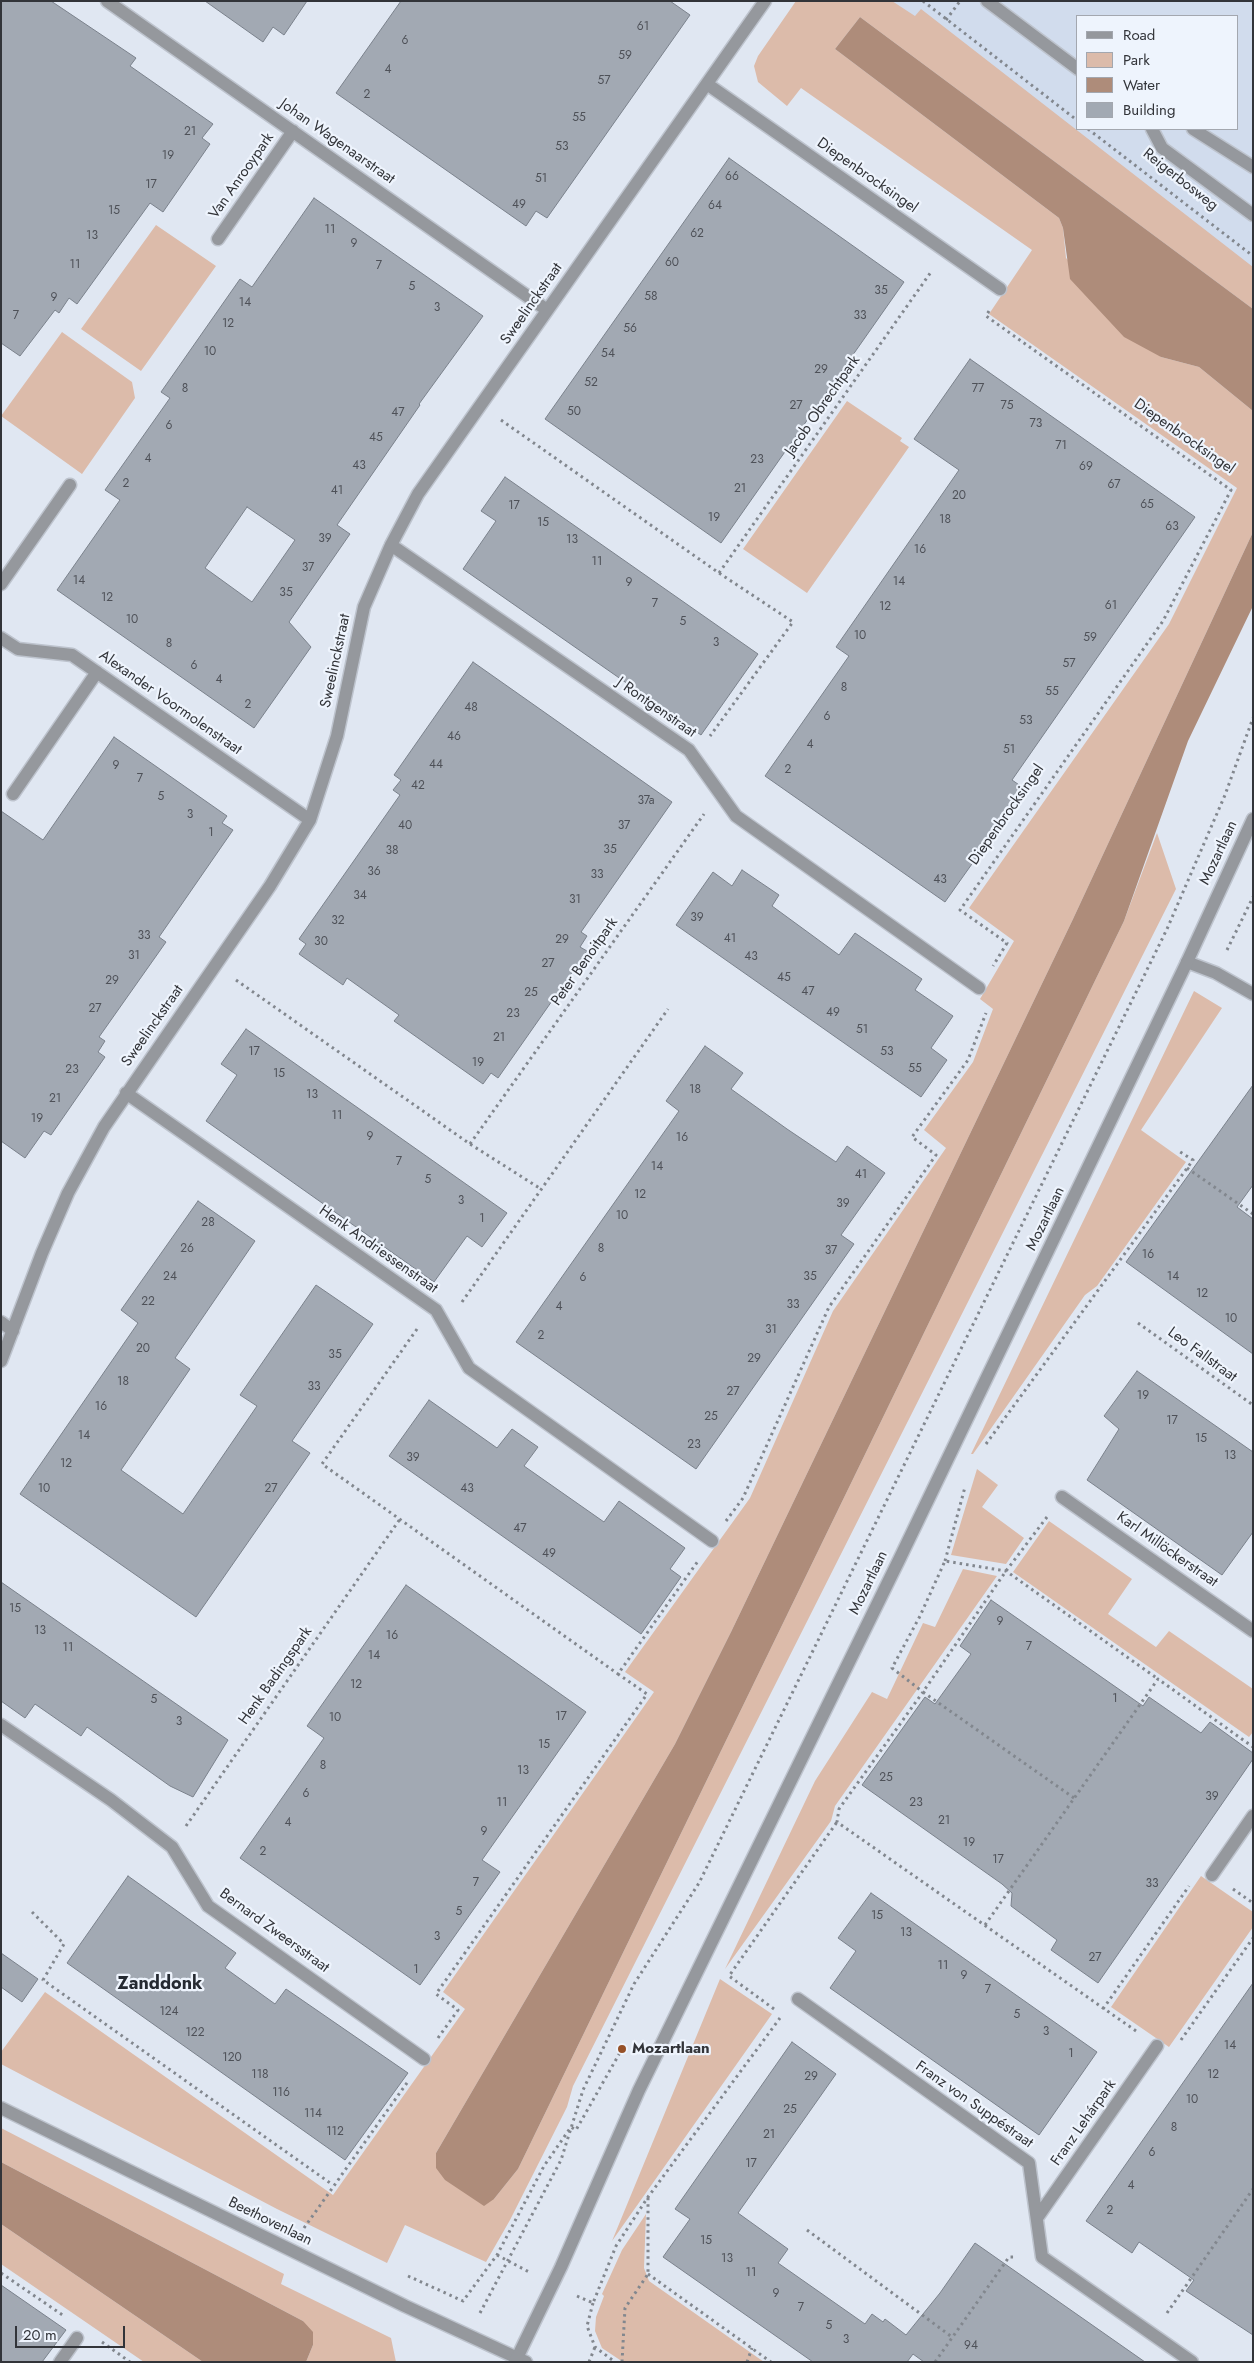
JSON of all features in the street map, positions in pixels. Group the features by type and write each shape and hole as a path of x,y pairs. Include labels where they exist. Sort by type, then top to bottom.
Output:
{"street":[{"name":"Johan Wagenaarstraat","path":"108,1 547,310"},
{"name":"Sweelinckstraat","path":"1,1361 14,1331 42,1253 68,1193 126,1093 270,886 310,820 337,736 364,607 391,545 418,494 765,1"},
{"path":"987,1 1076,68"},
{"name":"Diepenbrocksingel","path":"707,84 1000,289"},
{"name":"Reigerbosweg","path":"1153,130 1162,148 1253,215"},
{"path":"1195,130 1253,166"},
{"name":"Van Anrooypark","path":"218,239 293,131"},
{"path":"1,584 70,485"},
{"name":"J Rontgenstraat","path":"391,545 689,750 736,816 979,988"},
{"name":"Alexander Voormolenstraat","path":"1,638 18,649 72,655 310,820"},
{"path":"13,794 96,672"},
{"name":"Mozartlaan","path":"519,2360 639,2090 894,1569 1187,962 1253,819"},
{"path":"1187,962 1216,973 1253,994"},
{"name":"Henk Andriessenstraat","path":"126,1093 432,1308 446,1325 469,1368 712,1541"},
{"path":"1,1322 14,1331"},
{"name":"Karl Millöckerstraat","path":"1062,1497 1253,1631"},
{"name":"Bernard Zweersstraat","path":"1,1725 111,1800 172,1847 208,1906 424,2059"},
{"path":"1212,1875 1253,1816"},
{"name":"Franz von Suppéstraat","path":"798,1999 1029,2164 1042,2257"},
{"name":"Franz Lehárpark","path":"1037,2218 1157,2046"},
{"name":"Beethovenlaan","path":"1,2108 519,2360"},
{"path":"1042,2257 1192,2362"},
{"path":"60,2362 77,2338"}],"path":[{"path":"924,1 1076,119"},
{"path":"946,20 960,1"},
{"name":"Reigerbosweg","path":"1089,130 1253,256"},
{"name":"Jacob Obrechtpark","path":"719,573 946,252"},
{"name":"Diepenbrocksingel","path":"979,988 1006,943 960,910 1163,621 1231,490 986,316 1000,289"},
{"path":"480,406 719,573 793,622 694,757"},
{"path":"470,2336 486,2301 561,2160 583,2090 630,1993 699,1883 1167,929 1225,795 1253,718"},
{"name":"Peter Benoitpark","path":"470,1144 719,793"},
{"path":"1216,973 1253,897"},
{"path":"215,965 470,1144 541,1189"},
{"path":"446,1325 668,1009"},
{"path":"983,1448 1194,1160 1177,1150"},
{"path":"1187,1168 1253,1214"},
{"path":"432,1308 322,1464 618,1674"},
{"name":"Leo Fallstraat","path":"1138,1323 1253,1405"},
{"path":"966,1482 945,1562 920,1616 892,1668 923,1692 1074,1798"},
{"path":"615,2362 595,2347 587,2326 593,2304 616,2246 648,2197 782,2015 729,1976 837,1822 839,1808 923,1692 1006,1571 1062,1497"},
{"name":"Henk Badingspark","path":"172,1847 400,1519"},
{"path":"945,1562 1006,1571 1253,1747"},
{"path":"985,1925 1158,1679"},
{"path":"837,1822 1169,2056 1253,1938"},
{"path":"1103,2009 1202,1868 1253,1903"},
{"path":"32,1912 64,1944 43,1980 333,2185"},
{"path":"571,2127 576,2130 622,2049"},
{"path":"312,2232 303,2228 424,2059"},
{"path":"401,2273 463,2301 497,2255 544,2166 571,2127"},
{"path":"1152,2334 1253,2190"},
{"path":"622,2362 625,2308 648,2274 648,2197"},
{"path":"807,2230 952,2337"},
{"path":"497,2255 593,2304"},
{"path":"934,2362 1009,2257 1042,2257"},
{"path":"648,2274 771,2362"},
{"path":"589,2362 595,2347"},
{"path":"747,2362 752,2348"}],"shaded area":[{"path":"842,1 1253,1 1253,315"}],"green space":[{"path":"796,1 892,1 915,16 921,9 1253,267 1253,309 860,17 835,49 1059,218 1063,228 1066,258 1161,357 1199,367 1253,411 1253,532 1073,919 731,1632 675,1744 436,2153 494,2199 518,2169 1124,921 1157,833 1176,889 573,2086 567,2107 510,2220 486,2262 405,2225 387,2263 277,2209 1,2064 1,2052 45,1992 333,2195 465,2009 443,1992 654,1692 625,1672 750,1498 833,1311 946,1148 924,1130 973,1062 993,1009 980,999 1014,941 969,908 1169,624 1237,488 989,314 1032,250 801,88 787,106 758,82 754,66 758,56"},
{"path":"156,225 216,266 141,371 81,329"},
{"path":"62,332 132,382 135,398 82,474 1,416"},
{"path":"847,401 902,438 900,441 909,447 807,593 743,549"},
{"path":"1194,991 1222,1008 1141,1130 1186,1162 1097,1286 1085,1295 973,1454 971,1454"},
{"path":"977,1469 998,1485 982,1507 1024,1538 1006,1564 951,1555"},
{"path":"1049,1521 1132,1579 1108,1614 1156,1647 1169,1631 1253,1689 1253,1732 1249,1737 1013,1572"},
{"path":"963,1569 997,1576 835,1806 831,1821 725,1969 815,1781 872,1692 887,1699 923,1623 935,1627"},
{"path":"1201,1876 1253,1912 1253,1927 1169,2047 1111,2007"},
{"path":"720,1979 772,2014 612,2241"},
{"path":"1,2128 284,2274 281,2284 391,2338 396,2362 306,2362 313,2345 303,2321 1,2162"},
{"path":"646,2214 644,2268 649,2281 764,2362 623,2362 602,2348 595,2331 596,2317 604,2296 602,2294 622,2250"},
{"path":"1,2224 203,2362 144,2362 1,2264"}],"water":[{"path":"860,17 1253,309 1253,411 1199,367 1161,357 1124,337 1070,279 1063,228 1059,218 835,49"},
{"path":"1253,532 1253,606 1188,741 1124,921 518,2169 494,2199 484,2206 445,2180 436,2168 436,2153 675,1744 731,1632 1073,919"},
{"path":"1,2162 303,2321 313,2332 313,2345 306,2362 203,2362 1,2224"}],"building":[{"path":"1,1 51,1 136,58 130,66 213,124 202,138 210,144 163,212 150,203 77,304 69,298 59,313 55,310 20,356 1,343"},
{"path":"205,1 307,1 284,35 273,27 263,42"},
{"path":"401,1 670,1 690,15 547,218 536,211 526,226 336,93"},
{"path":"729,158 904,282 721,543 545,419"},
{"path":"314,198 483,316 419,404 337,525 350,534 289,622 311,647 254,728 57,590 120,500 105,490 170,398 161,392 240,279 252,287","holes":["247,507 295,540 252,602 205,568"]},
{"path":"970,359 1195,517 1012,780 1025,789 945,902 765,776 849,656 836,647 959,470 914,439"},
{"path":"505,477 758,654 701,735 463,569 496,521 481,511"},
{"path":"473,662 672,802 581,932 587,936 580,947 587,951 498,1078 491,1073 483,1084 394,1021 399,1015 347,978 343,985 299,954 306,944 299,939 400,795 393,790 401,780 394,775"},
{"path":"114,737 227,816 222,823 233,830 159,937 166,942 99,1037 105,1041 98,1052 105,1057 51,1135 44,1131 25,1158 1,1141 1,811 43,840"},
{"path":"742,870 779,895 772,906 839,955 855,933 922,979 915,990 953,1016 931,1048 947,1060 921,1097 676,925 713,872 732,886"},
{"path":"246,1029 507,1213 482,1247 467,1236 434,1282 206,1121 237,1075 221,1064"},
{"path":"705,1046 743,1073 731,1089 787,1129 836,1162 847,1146 885,1173 841,1235 854,1244 696,1469 516,1342 679,1111 666,1101"},
{"path":"1253,1085 1253,1185 1237,1207 1253,1219 1253,1354 1126,1262"},
{"path":"198,1201 255,1241 175,1358 190,1369 121,1470 183,1514 257,1406 240,1395 316,1285 373,1324 292,1441 310,1453 196,1617 20,1494 138,1323 121,1310"},
{"path":"1137,1371 1253,1452 1253,1532 1222,1575 1087,1480 1119,1429 1104,1416"},
{"path":"429,1400 497,1448 512,1429 538,1447 524,1466 604,1522 619,1501 685,1548 670,1569 681,1577 641,1634 389,1456"},
{"path":"1,1582 228,1740 193,1797 170,1786 87,1727 81,1736 35,1704 25,1718 1,1701"},
{"path":"406,1585 586,1712 482,1860 500,1872 420,1985 240,1858 324,1738 307,1726"},
{"path":"991,1600 1143,1706 1149,1697 1201,1733 1210,1722 1253,1753 1253,1759 1098,1983 1051,1950 1057,1940 1011,1906 1012,1893 1002,1884 862,1785 925,1697 935,1704 971,1654 960,1646"},
{"path":"128,1876 236,1953 225,1968 275,2004 286,1989 408,2073 345,2160 67,1963"},
{"path":"871,1893 1097,2052 1039,2135 830,1988 856,1951 838,1938"},
{"path":"1,1953 38,1979 22,2002 1,1987"},
{"path":"1253,1983 1253,2335 1186,2291 1194,2280 1139,2242 1132,2253 1086,2221"},
{"path":"792,2042 836,2074 738,2213 788,2249 778,2263 865,2324 872,2314 883,2322 885,2319 906,2335 940,2293 975,2243 1145,2362 924,2362 913,2354 907,2362 813,2362 663,2257 690,2219 675,2209"},
{"path":"1,2285 66,2330 42,2362 1,2362"}],"place":[{"name":"Mozartlaan","path":"622,2049"}],"district":[{"name":"Zanddonk","path":"160,1985"}]}
